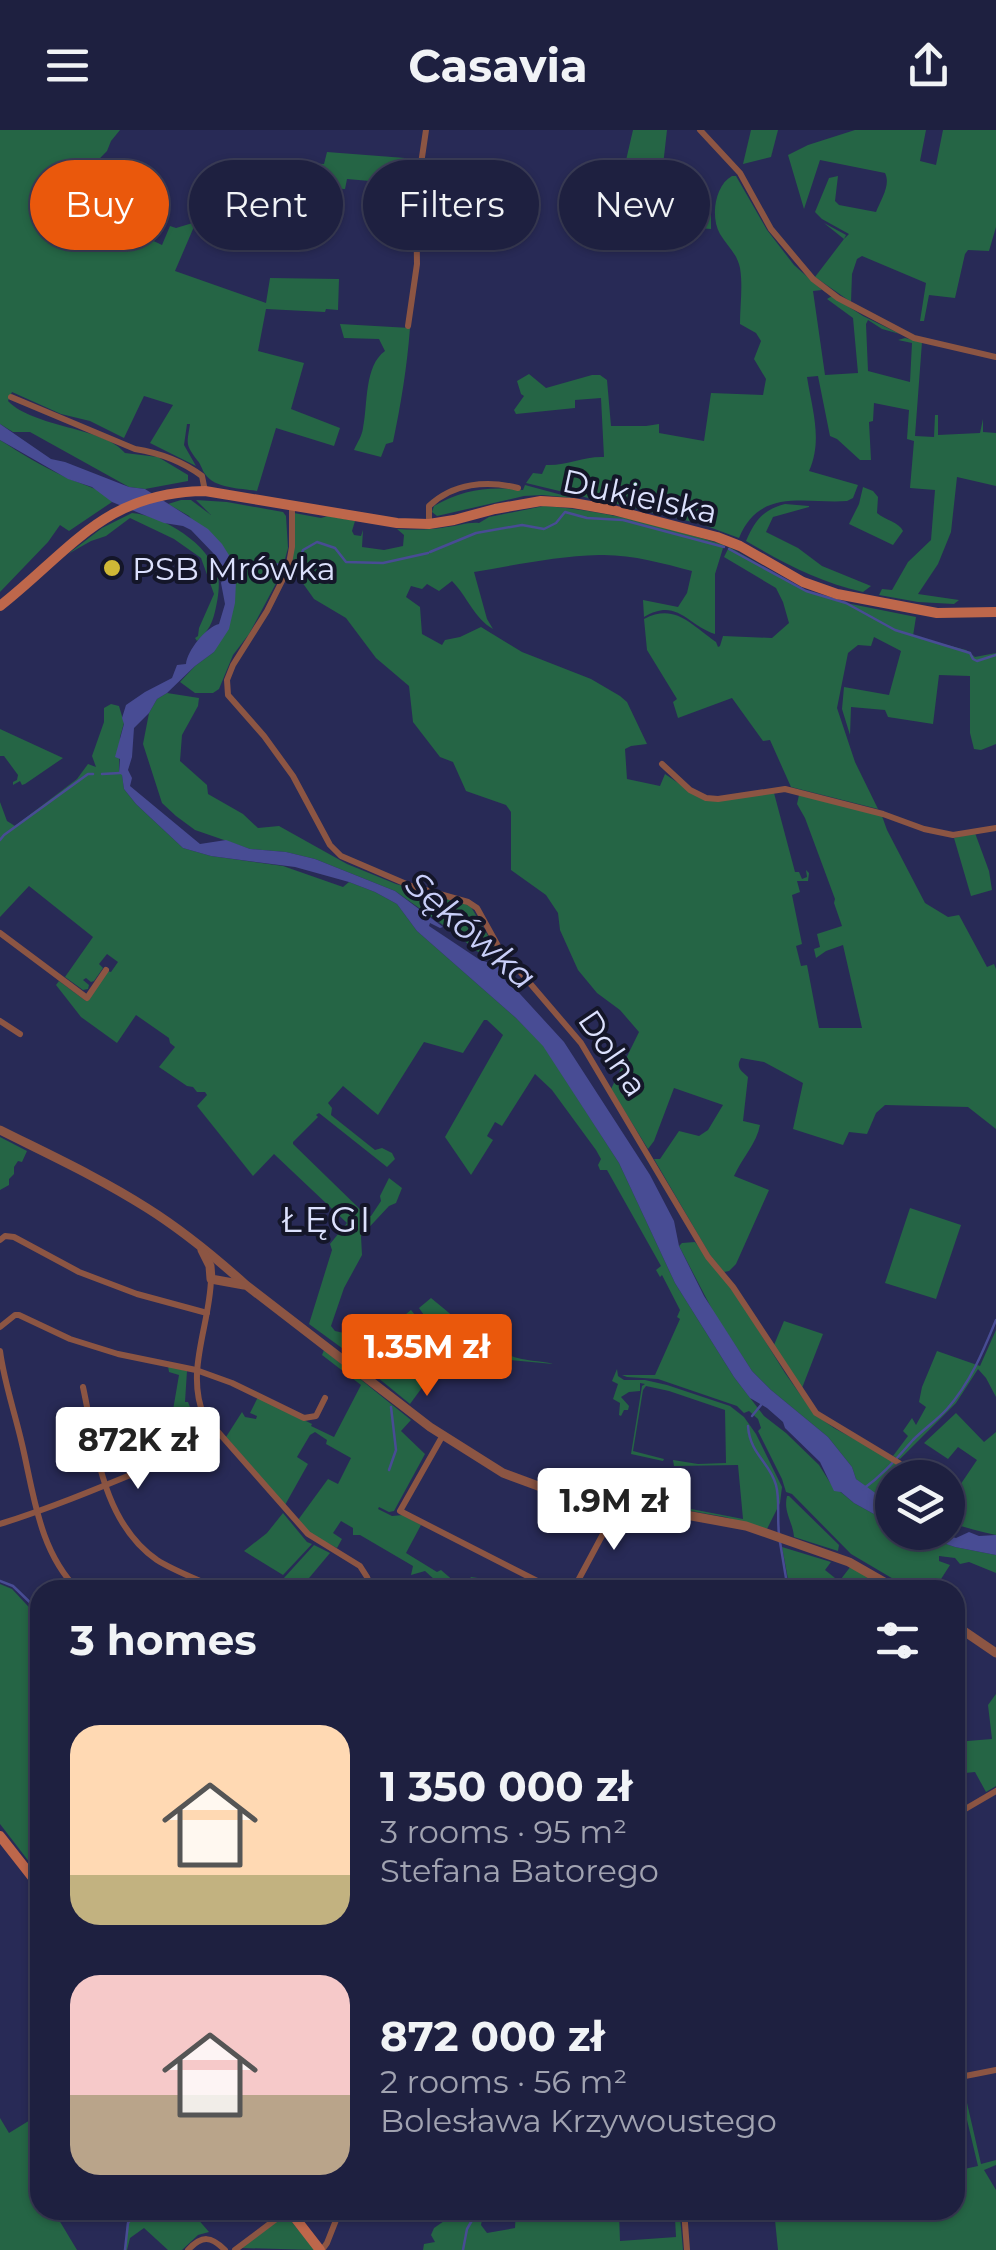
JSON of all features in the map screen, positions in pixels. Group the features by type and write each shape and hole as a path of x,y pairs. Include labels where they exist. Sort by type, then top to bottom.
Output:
{"main road":[{"name":"Dukielska","path":"0,606 100,520 147,498 205,491 366,519 429,524 518,504 573,502 718,537 803,582 837,594 936,613 996,612"},
{"path":"0,1836 30,1874"},
{"path":"296,2220 321,2250"}],"street":[{"path":"408,326 416,264 416,198 426,130"},
{"path":"700,130 740,173 787,251 838,298 914,338 996,358"},
{"path":"11,397 135,449 185,465 202,476 205,491"},
{"path":"429,524 429,506 434,500 459,489 490,483 518,488"},
{"name":"Dolna","path":"292,505 288,568 234,665 227,680 228,695 293,776 330,845 341,856 412,886 470,902 477,908 498,946 581,1043 708,1257 816,1412 894,1460"},
{"path":"662,764 690,790 706,798 718,800 785,789 952,835 996,828"},
{"path":"0,934 87,998 106,970"},
{"path":"0,1021 20,1034"},
{"path":"0,1130 148,1209 443,1434 503,1473 548,1490 720,1520 848,1562 880,1580"},
{"path":"0,1240 14,1237 79,1272 137,1294 208,1313"},
{"path":"202,1250 211,1275 196,1370 197,1399 204,1416 308,1534 360,1566 369,1580"},
{"path":"211,1275 222,1263"},
{"path":"211,1275 246,1285"},
{"path":"0,1327 19,1315 79,1342 196,1370 304,1418 316,1416 325,1398"},
{"path":"0,1351 37,1512 50,1552 70,1580"},
{"path":"83,1387 111,1503 138,1544 158,1560 199,1580"},
{"path":"443,1434 400,1511 536,1580"},
{"path":"0,1524 105,1486 205,1445 219,1435"},
{"path":"578,1580 616,1502"},
{"path":"965,1633 996,1653"},
{"path":"965,1809 996,1790"},
{"path":"965,2076 996,2070"},
{"path":"234,2250 274,2220"},
{"path":"321,2250 336,2220"},
{"path":"685,2220 687,2250"},
{"path":"188,2250 206,2237 226,2250"}],"green space":[{"path":"0,130 120,130 98,160 30,160 30,250 169,250 170,226 189,224 189,238 175,271 266,303 270,278 339,279 338,310 266,309 258,351 304,363 291,409 340,428 334,446 276,428 257,491 209,479 189,447 190,424 184,445 196,466 150,443 173,405 144,396 124,438 12,392 8,401 34,417 102,438 125,453 158,457 188,475 188,481 145,489 129,487 30,432 13,432 0,424"},
{"path":"633,130 667,130 664,160 626,160"},
{"path":"751,130 778,130 771,157 743,164"},
{"path":"855,130 926,130 920,161 936,165 943,130 996,130 996,227 989,251 968,250 955,298 929,295 924,321 920,321 926,283 862,256 852,274 851,302 815,277 849,234 815,212 829,178 838,176 835,201 839,205 876,212 886,187 885,173 820,160 804,209 788,155"},
{"path":"327,152 418,159 363,160 363,180 347,179 345,189 343,160 325,160"},
{"path":"736,176 767,230 794,265 822,290 813,291 825,375 858,373 853,318 827,299 832,296 900,334 868,320 868,371 910,382 912,343 898,340 922,342 915,436 934,437 935,415 938,435 980,433 983,419 983,432 996,433 996,486 957,477 951,532 938,564 918,594 959,600 954,604 879,595 882,589 892,590 908,562 931,540 935,490 910,488 914,441 907,439 909,410 874,403 873,421 869,422 871,460 860,460 830,436 818,376 807,377 816,436 809,471 858,485 853,498 847,501 771,505 748,522 739,538 660,512 526,483 533,473 542,474 546,465 604,457 601,398 575,400 575,408 516,414 514,410 524,396 517,381 529,374 546,388 600,375 607,380 611,426 659,424 659,433 704,441 711,393 763,395 766,379 754,359 761,341 756,333 740,324 740,268 715,219 718,194"},
{"path":"340,324 410,328 393,442 386,444 381,457 354,450 362,431 373,366 385,351 379,339 344,338"},
{"path":"0,440 55,472 95,489 112,502 69,531 60,525 0,592"},
{"path":"525,485 573,498 524,496 437,516 432,512 434,506 466,492 523,490"},
{"path":"863,487 878,497 877,513 903,531 893,545 849,524"},
{"path":"191,500 211,515 196,500 227,502 283,512 286,516 288,548 281,574 249,634 233,655 219,689 213,693 195,693 180,682 214,652 236,581 189,516 168,504"},
{"path":"785,504 809,507 773,517 766,532 822,566 871,586 863,592 832,583 746,541 760,517"},
{"path":"544,506 613,515 724,545 715,574 715,634 674,611 644,617 643,600 678,607 687,593 692,571 658,562 599,555 474,572 493,629 452,581 439,591 427,584 422,589 411,586 406,597 420,607 422,634 442,645 445,640 481,627 522,652 591,679 620,696 627,702 647,744 625,749 627,779 660,786 665,774 709,800 774,793 795,872 802,879 807,877 806,870 809,873 808,881 797,881 800,892 792,895 802,944 796,946 801,966 807,965 819,1028 862,1028 843,945 816,958 814,949 820,947 817,934 842,926 797,804 799,795 882,816 925,903 948,917 959,915 987,967 994,964 996,969 996,1129 968,1107 885,1105 876,1113 867,1134 849,1132 843,1145 793,1129 803,1083 764,1062 741,1058 739,1067 748,1077 743,1121 760,1125 734,1176 769,1190 736,1264 729,1271 724,1272 710,1255 654,1159 660,1159 679,1131 699,1136 708,1130 723,1105 674,1088 648,1149 611,1089 639,1032 578,970 560,930 558,913 546,895 511,870 511,812 506,805 466,791 453,762 440,757 413,722 409,686 376,658 346,618 314,599 292,568 294,513 355,521 352,531 361,536 363,530 362,547 384,550 403,546 404,535 397,529 479,523 489,517"},
{"path":"132,513 158,519 183,533 213,564 219,580 217,603 210,626 197,641 214,594 201,558 174,539 130,518 106,536 68,554 102,528"},
{"path":"729,547 806,591 916,617 913,636 966,650 975,657 996,653 996,744 974,749 970,733 970,676 939,675 933,724 888,717 885,710 851,707 850,735 842,709 844,687 889,695 901,651 874,637 871,646 858,645 848,653 837,708 855,762 878,809 791,787 770,740 763,741 732,698 678,718 673,702 677,699 647,650 644,619 674,614 718,647 723,636 772,638 789,623 776,588 724,557"},
{"path":"167,693 199,698 182,735 180,761 207,785 208,794 243,814 258,828 279,826 347,864 471,907 504,958 500,966 395,891 315,859 250,849 195,830 176,816 162,803 143,744 149,713 157,699"},
{"path":"111,704 119,706 124,723 119,773 124,789 183,848 283,866 343,887 349,882 397,904 417,931 543,1045 619,1163 675,1283 734,1377 764,1416 819,1465 831,1484 875,1515 875,1550 965,1549 996,1555 996,1573 939,1556 939,1561 950,1565 940,1580 895,1580 851,1554 786,1492 758,1431 758,1419 749,1411 744,1413 737,1406 658,1379 622,1375 655,1375 680,1319 680,1310 656,1270 661,1266 607,1170 600,1170 601,1159 596,1150 552,1090 535,1074 502,1126 495,1122 487,1136 493,1140 471,1175 445,1137 503,1035 487,1020 463,1053 424,1042 378,1115 343,1086 328,1103 331,1115 375,1150 382,1148 392,1153 395,1159 387,1167 319,1113 293,1142 367,1216 381,1201 389,1178 402,1188 396,1203 361,1236 362,1255 344,1288 331,1326 335,1331 358,1335 377,1325 379,1328 353,1351 346,1351 309,1324 332,1250 330,1244 347,1223 274,1154 253,1176 197,1106 207,1095 205,1092 197,1092 159,1067 175,1047 169,1038 136,1015 117,1043 81,1017 56,985 59,981 86,1001 107,971 111,972 118,962 107,954 94,981 83,980 88,989 83,990 65,977 93,937 29,886 0,917 0,802 7,821 15,826 77,779 88,764 96,767 92,756 104,722 104,708"},
{"path":"0,729 63,758 25,784 20,781 13,785 18,775 0,756"},
{"path":"975,833 992,890 971,896 954,838"},
{"path":"0,1137 27,1151 22,1162 14,1167 9,1185 0,1190"},
{"path":"910,1208 961,1225 936,1299 885,1283"},
{"path":"695,1242 737,1296 814,1414 892,1460 875,1460 875,1494 856,1479 852,1467 828,1437 752,1371 714,1313 679,1246"},
{"path":"431,1298 499,1350 521,1359 553,1364 510,1360 465,1329 410,1404 355,1359 364,1347 386,1362 368,1345 411,1310 415,1315 411,1323 421,1322 426,1318 419,1308"},
{"path":"784,1321 823,1334 802,1388 774,1345"},
{"path":"996,1330 996,1397 978,1369 956,1403 900,1459 893,1456 908,1436 903,1431 912,1418 916,1425 926,1407 919,1402 937,1351 980,1366"},
{"path":"324,1350 411,1420 401,1431 425,1454 394,1511 378,1509 392,1516 403,1515 421,1525 406,1553 453,1580 435,1580 425,1571 411,1575 413,1566 360,1535 353,1535 353,1528 341,1521 333,1533 342,1539 337,1548 312,1535 298,1520 328,1479 338,1484 351,1458 326,1444 327,1440 315,1432 297,1457 308,1464 285,1505 226,1437 242,1412 245,1417 256,1419 250,1413 258,1397 334,1437 361,1385 322,1355"},
{"path":"168,1366 187,1371 185,1402 202,1429 198,1441 182,1449 173,1410 179,1375 169,1372"},
{"path":"617,1369 624,1380 667,1385 730,1406 744,1417 782,1487 780,1503 767,1529 691,1511 743,1519 738,1465 674,1466 673,1460 726,1463 725,1410 646,1386 633,1451 664,1459 631,1454 642,1386 645,1384 640,1383 640,1391 621,1397 629,1406 619,1415 620,1403 613,1399 618,1384 612,1381"},
{"path":"956,1413 984,1442 996,1432 996,1535 965,1527 965,1478 977,1460 958,1447 948,1459 924,1443"},
{"path":"787,1496 839,1545 838,1551 794,1537"},
{"path":"283,1513 312,1544 283,1575 244,1551 267,1533"},
{"path":"314,1545 330,1553 307,1580 282,1580"},
{"path":"782,1547 831,1562 825,1570 835,1578 841,1579 851,1566 876,1580 788,1580"},
{"path":"0,1584 12,1589 30,1608 30,1863 0,1824"},
{"path":"996,1694 996,1786 986,1792 975,1772 965,1773 965,1741 992,1739 988,1705"},
{"path":"965,2094 981,2164 996,2160 996,2165 984,2170 996,2190 996,2250 778,2250 775,2220 965,2220 965,2169 978,2166 965,2111"},
{"path":"0,2118 9,2133 30,2120 30,2220 59,2220 77,2250 0,2250"},
{"path":"199,2220 209,2232 198,2235 182,2250 168,2250 144,2228 130,2238 125,2250 127,2223"},
{"path":"279,2220 290,2220 315,2250 241,2248"},
{"path":"446,2220 482,2220 487,2233 515,2228 515,2220 619,2220 620,2241 676,2237 675,2220 680,2220 683,2250 423,2250 424,2244 435,2242 431,2235"}],"shaded area":[{"path":"0,424 51,459 145,489 208,529 232,560 236,581 229,629 214,652 157,699 134,728 128,770 130,786 200,844 226,840 250,849 286,852 315,859 395,891 443,927 430,923 429,926 480,960 500,966 510,983 564,1042 650,1175 674,1221 679,1246 704,1296 752,1371 828,1437 852,1467 856,1479 875,1493 875,1515 834,1491 820,1462 783,1422 750,1398 734,1377 675,1283 619,1163 543,1046 516,1018 417,931 397,904 349,882 295,867 211,856 183,848 136,804 124,789 120,759 115,757 126,705 172,678 177,665 186,664 198,640 219,624 225,604 221,583 226,571 191,530 112,502 92,487 68,479 0,440"},
{"path":"965,1534 996,1535 996,1555 965,1549"}],"waterway":[{"path":"430,552 476,533 522,525 544,529 565,512 623,520 724,547"},
{"path":"294,566 303,550 317,542 335,548 346,562 383,563 428,553"},
{"path":"729,549 806,591 846,603 895,630 970,653 977,661 996,655"},
{"path":"229,560 282,565"},
{"path":"102,774 120,773"},
{"path":"0,840 93,774"},
{"path":"863,1489 963,1389 996,1320"},
{"path":"752,1416 761,1405"},
{"path":"389,1470 396,1450 391,1407"},
{"path":"748,1426 752,1444 776,1485 779,1534"},
{"path":"780,1542 786,1580"},
{"path":"0,1581 13,1586 30,1602"},
{"path":"125,2250 130,2220"},
{"path":"463,2250 472,2220"}],"place":[{"name":"PSB Mrówka","path":"112,568"}],"district":[{"name":"ŁĘGI","path":"327,1219"}],"water label":[{"name":"Sękówka","path":"471,930"}]}
